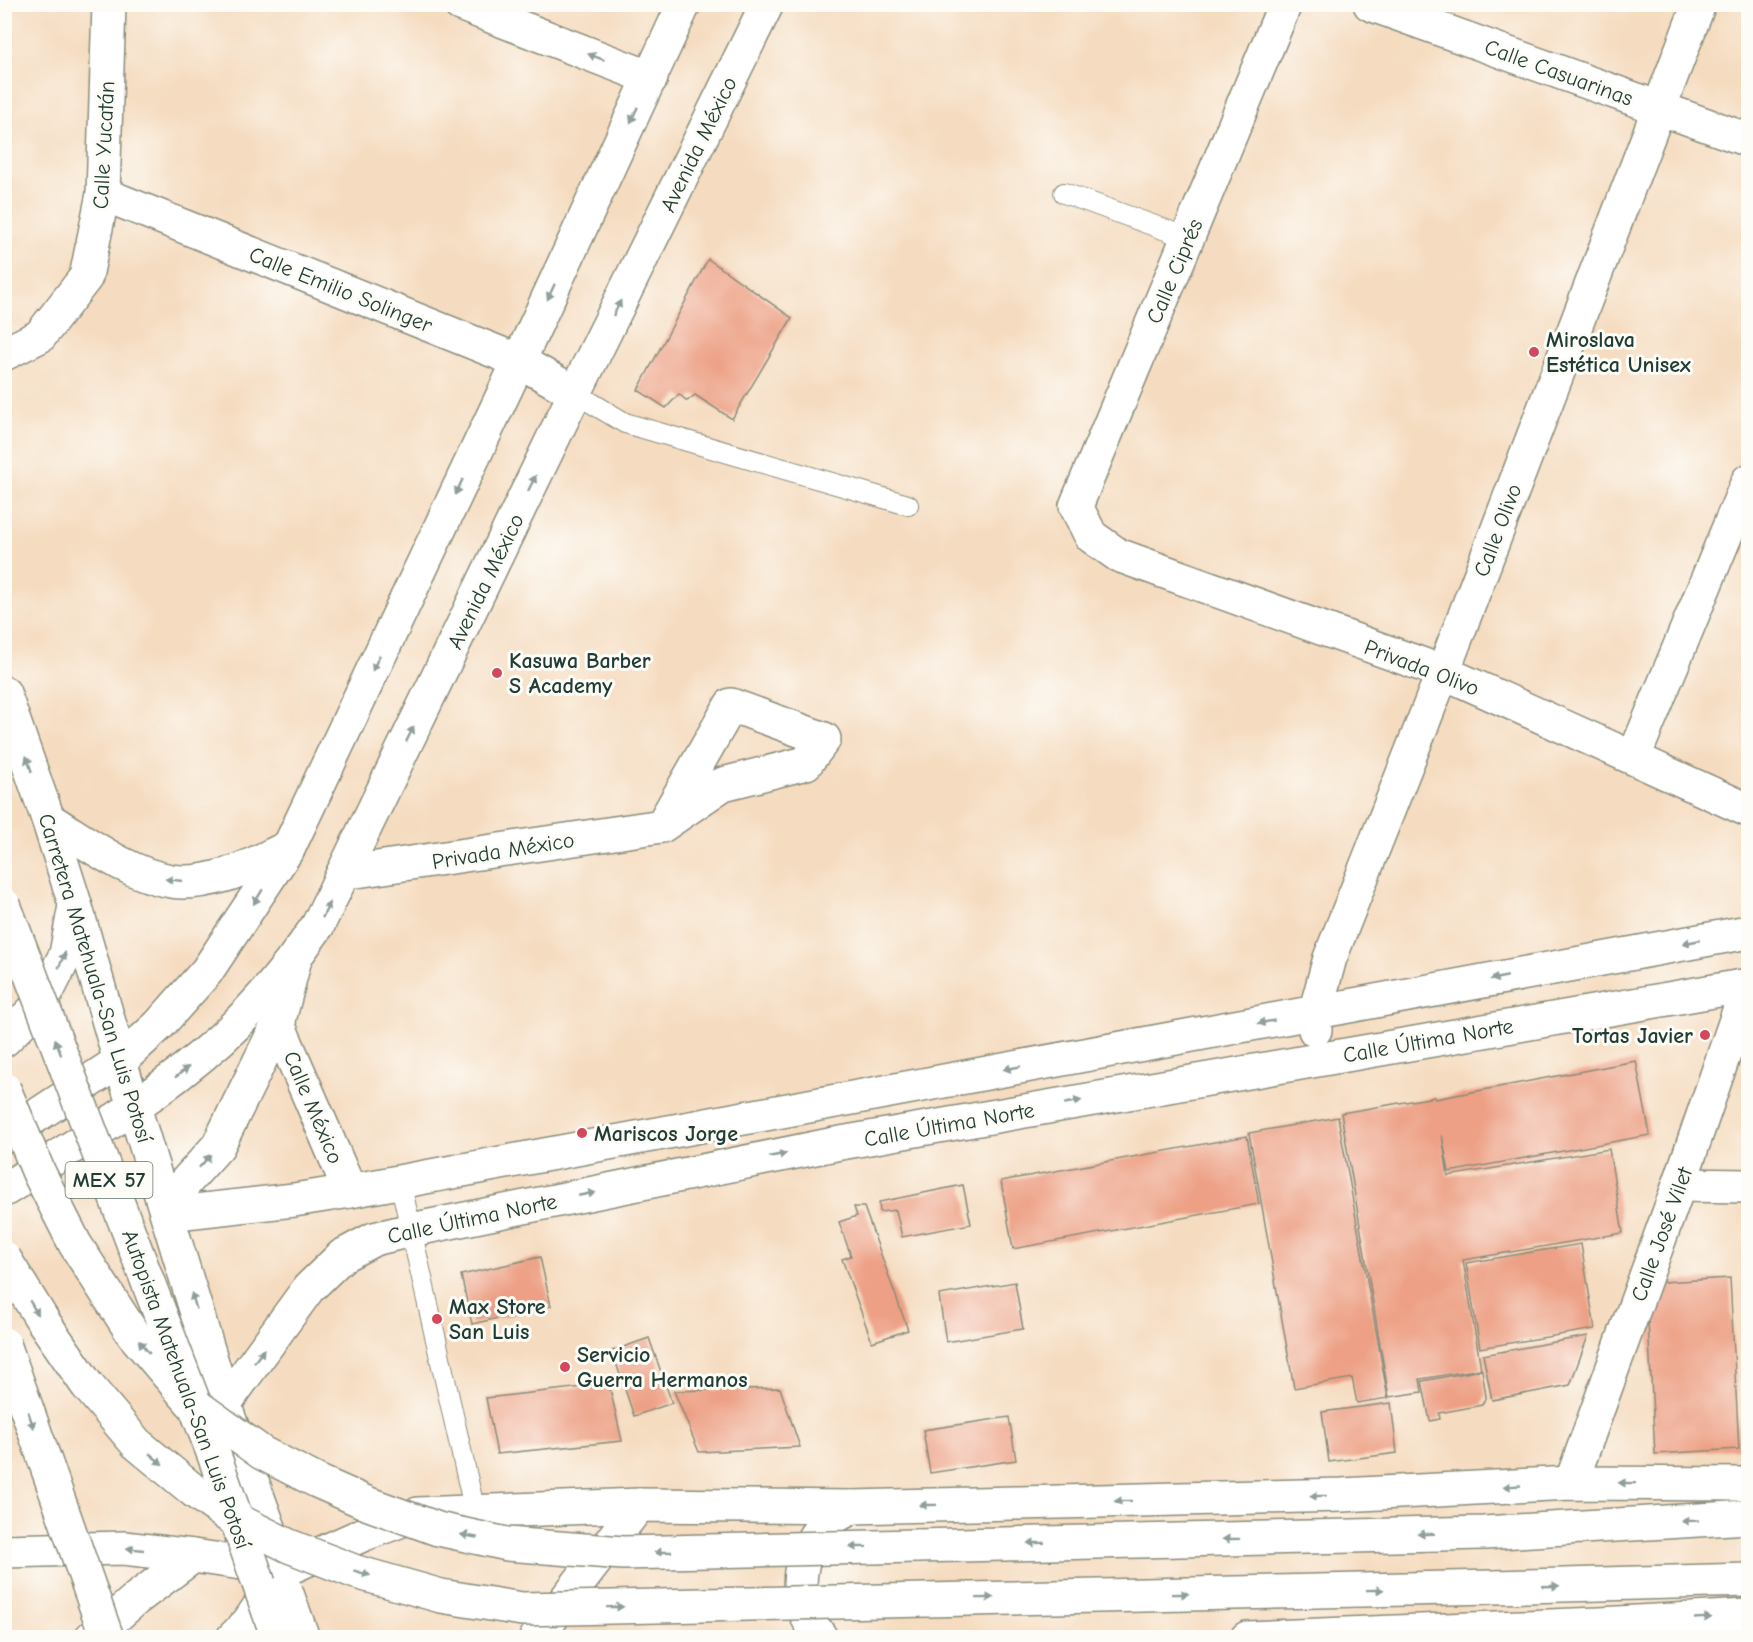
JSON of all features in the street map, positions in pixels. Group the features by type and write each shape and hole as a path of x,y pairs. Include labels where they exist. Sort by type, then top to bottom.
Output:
{"main road":[{"name":"Calle Yucatán","path":"4,354 40,336 87,277 103,194 109,4"},
{"path":"460,4 651,78"},
{"path":"4,1137 120,1061 159,1025 207,972 289,847 519,361 684,4"},
{"name":"Avenida México","path":"4,1190 136,1107 181,1073 222,1038 263,997 295,959 318,925 766,4"},
{"name":"Calle Ciprés","path":"1091,536 1076,506 1285,4"},
{"name":"Calle Casuarinas","path":"1371,4 1749,140"},
{"name":"Calle Olivo","path":"1313,1059 1315,1012 1330,958 1443,672 1699,4"},
{"name":"Calle Emilio Solinger","path":"103,194 519,361 576,393"},
{"path":"1634,757 1749,481"},
{"name":"Privada Olivo","path":"1091,536 1118,555 1443,672 1749,810"},
{"name":"Carretera Matehuala-San Luis Potosí","path":"4,693 75,904 120,1061 136,1107 227,1411 284,1569 312,1638"},
{"name":"Privada México","path":"343,873 662,826 723,784 806,763 824,739 731,705 662,826"},
{"path":"48,819 141,872 172,881 203,881 229,875 289,847"},
{"path":"4,1040 42,1002 66,954 75,904"},
{"name":"Autopista Matehuala-San Luis Potosí","path":"4,905 214,1455 278,1638"},
{"name":"Calle Última Norte","path":"167,1209 294,1200 350,1191 1749,932"},
{"path":"167,1209 218,1146 278,1024 295,959"},
{"name":"Calle Última Norte","path":"227,1411 308,1289 342,1256 374,1239 835,1144 1748,985"},
{"name":"Calle José Vilet","path":"1571,1483 1679,1185 1748,985"},
{"name":"Calle México","path":"278,1024 350,1191"},
{"path":"4,1089 39,1173 75,1244 133,1334 191,1402 262,1453 369,1504 438,1529 507,1544 623,1553 1484,1533 1749,1517"},
{"path":"1679,1185 1749,1186"},
{"path":"4,1258 42,1322 87,1385 136,1443 194,1491 229,1516 289,1546 356,1572 441,1596 522,1609 1749,1580"},
{"path":"4,1344 107,1638"},
{"path":"227,1411 339,1479 418,1514"},
{"path":"214,1455 273,1556 303,1638"},
{"path":"4,1551 124,1548 284,1569 362,1535 418,1514 639,1505 852,1507 1342,1495 1571,1483 1749,1484"},
{"path":"536,1638 639,1505"},
{"path":"821,1638 808,1620 801,1598 802,1565 816,1534 832,1518 852,1507"},
{"path":"91,1638 137,1598 193,1556"},
{"path":"233,1638 248,1623 284,1569"},
{"path":"1247,1638 1517,1632 1749,1616"}],"lane":[{"path":"1064,193 1188,238"},
{"path":"576,393 625,423 908,505"},
{"path":"400,1181 474,1512"}],"building":[{"path":"708,259 792,318 732,419 695,395 687,401 679,394 666,408 638,390"},
{"path":"1636,1061 1650,1135 1449,1172 1442,1135 1448,1176 1609,1149 1623,1233 1463,1260 1481,1369 1420,1379 1422,1392 1389,1397 1341,1113 1435,1097 1435,1099"},
{"path":"1338,1117 1388,1398 1357,1403 1352,1378 1294,1388 1249,1133"},
{"path":"1247,1136 1259,1204 1013,1249 1001,1181"},
{"path":"963,1185 971,1224 902,1237 896,1210 880,1212 879,1202"},
{"path":"854,1207 864,1207 908,1330 872,1342 842,1259 851,1256 839,1222 857,1216"},
{"path":"1581,1244 1595,1329 1480,1348 1466,1263"},
{"path":"540,1257 551,1306 472,1324 461,1275"},
{"path":"1730,1278 1739,1449 1655,1454 1646,1283"},
{"path":"1015,1282 1023,1329 946,1342 939,1295"},
{"path":"1588,1336 1570,1385 1492,1400 1483,1355"},
{"path":"649,1338 672,1403 634,1416 612,1351"},
{"path":"1482,1370 1486,1396 1482,1405 1439,1413 1440,1419 1430,1421 1422,1381"},
{"path":"609,1384 622,1441 497,1454 486,1398"},
{"path":"780,1388 800,1447 699,1452 674,1391"},
{"path":"1391,1403 1397,1453 1329,1462 1322,1412"},
{"path":"1009,1417 1016,1460 930,1473 923,1430"}],"place":[{"name":"Miroslava Estética Unisex","path":"1534,352"},
{"name":"Kasuwa Barber S Academy","path":"497,673"},
{"name":"Tortas Javier","path":"1705,1035"},
{"name":"Mariscos Jorge","path":"582,1133"},
{"name":"Max Store San Luis","path":"437,1319"},
{"name":"Servicio Guerra Hermanos","path":"565,1367"}]}
